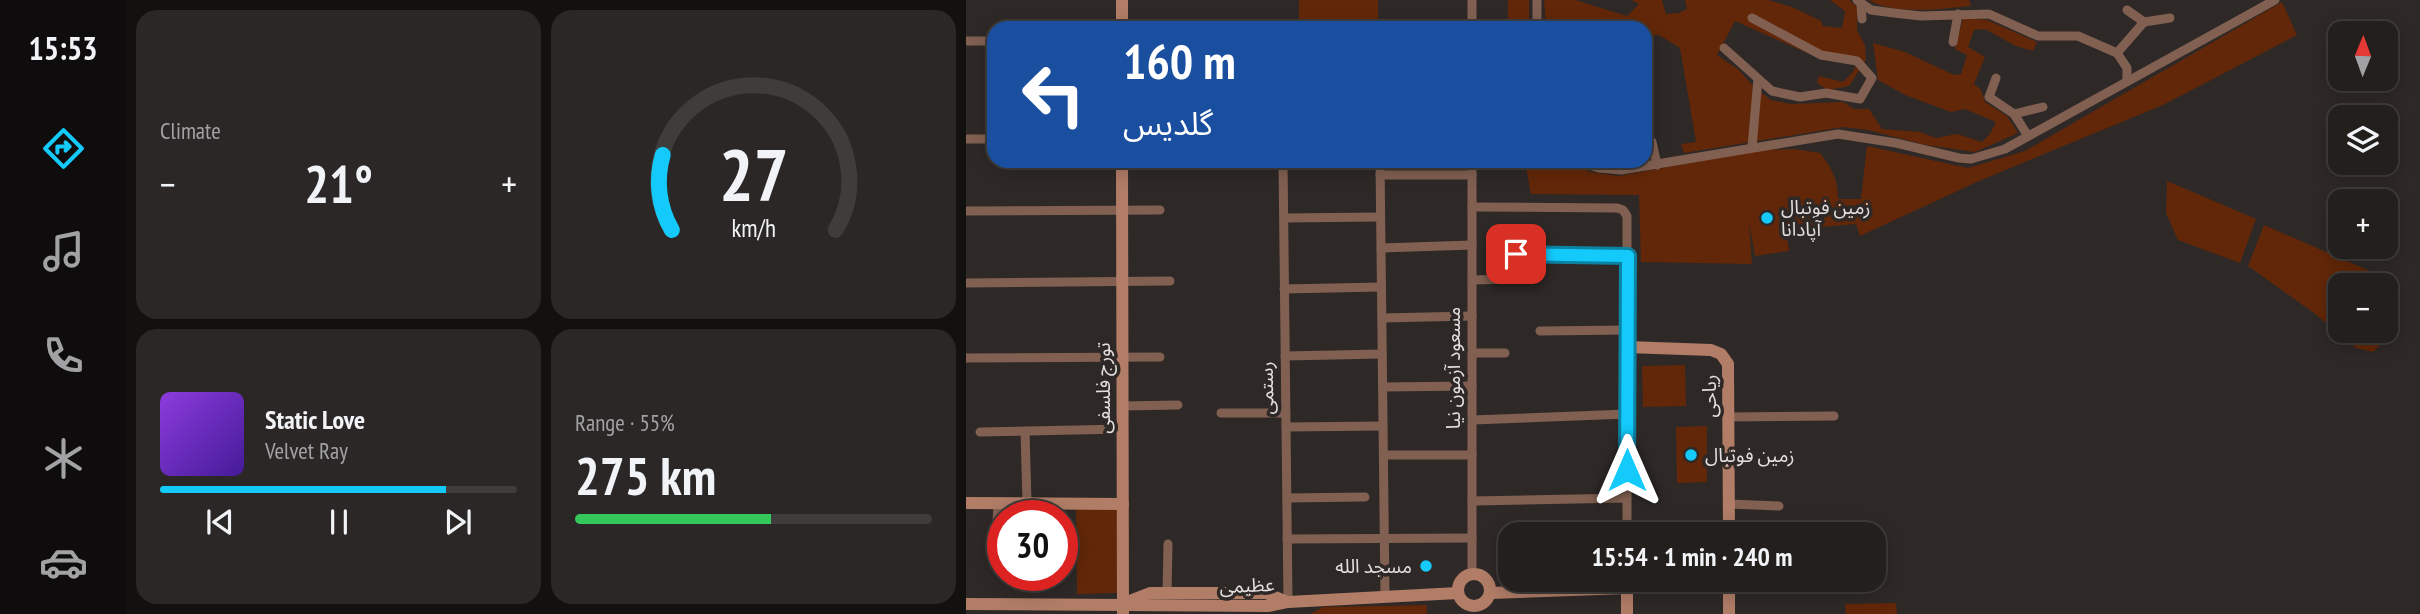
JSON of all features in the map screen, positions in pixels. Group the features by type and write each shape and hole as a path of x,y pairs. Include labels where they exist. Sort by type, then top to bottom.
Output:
{"street":[{"path":"1122,0 1122,21"},
{"path":"1472,0 1472,21"},
{"path":"1537,0 1537,21"},
{"path":"1652,166 1838,134 1971,159 2005,149 2263,3 2275,0"},
{"path":"1859,2 1871,10 1922,16 1989,14 2038,36 2078,36 2117,53 2127,68 2127,81"},
{"path":"1859,2 1863,19"},
{"path":"2127,10 2144,22"},
{"path":"1953,42 1958,14"},
{"path":"1724,48 1772,91 1800,97 1826,93 1860,99 1872,78 1857,61 1821,55 1752,18"},
{"path":"2117,53 2144,22 2171,18"},
{"path":"966,41 987,41"},
{"path":"1996,78 1989,97 2014,114 2028,136"},
{"path":"1752,147 1758,79"},
{"path":"2014,114 2043,107"},
{"path":"966,139 987,139"},
{"path":"1652,142 1657,165"},
{"name":"تورج فلسفی","path":"1122,168 1123,609"},
{"name":"رستمی","path":"1283,168 1288,608"},
{"path":"1380,168 1385,597"},
{"name":"مسعود آزمون نیا","path":"1472,168 1472,574"},
{"path":"1599,168 1635,168"},
{"path":"1380,175 1472,175"},
{"path":"1472,207 1617,208 1625,212 1628,256 1627,522"},
{"path":"966,211 1160,211"},
{"path":"1284,218 1380,217"},
{"path":"1381,247 1472,245"},
{"path":"1516,254 1628,256"},
{"path":"1472,280 1510,279"},
{"path":"966,284 1170,281"},
{"path":"1284,289 1381,288"},
{"path":"1382,318 1472,316"},
{"path":"1540,331 1628,330"},
{"name":"ریاحی","path":"1627,347 1711,350 1721,354 1728,364 1729,522"},
{"path":"1472,353 1505,353"},
{"path":"1285,356 1382,355"},
{"path":"966,358 1160,357"},
{"path":"1383,387 1472,386"},
{"path":"1122,406 1178,405"},
{"path":"1221,413 1286,413"},
{"path":"1472,420 1628,414"},
{"path":"1728,418 1834,416"},
{"path":"1286,426 1383,426"},
{"path":"980,432 1122,429"},
{"path":"1025,431 1027,500"},
{"path":"1384,455 1472,455"},
{"path":"1286,498 1365,496"},
{"path":"1472,501 1627,498"},
{"path":"966,503 987,503"},
{"path":"1078,503 1123,503"},
{"path":"1729,504 1779,506"},
{"path":"1287,538 1472,538"},
{"path":"1167,593 1168,544"},
{"path":"1472,574 1486,579 1490,593 1485,603 1474,610 1464,603 1458,593 1460,583 1467,575 1472,574"},
{"path":"1490,593 1505,592"},
{"path":"1627,592 1627,614"},
{"path":"1729,592 1729,614"},
{"name":"عظیمی","path":"1123,609 1150,593 1266,593 1288,608"},
{"path":"1288,608 1385,597 1458,593"},
{"name":"عظیمی","path":"966,604 1027,609 1288,608"}],"shaded area":[{"path":"1299,0 1378,0 1378,21 1299,21"},
{"path":"1508,0 1529,0 1529,21 1508,21"},
{"path":"1544,0 1575,0 1627,16 1639,4 1631,0 1662,0 1666,14 1687,9 1685,0 1768,0 1792,7 1821,21 1823,26 1842,28 1845,11 1830,0 1849,0 1857,7 1857,30 1865,45 1866,60 1849,86 1828,90 1817,83 1819,76 1843,82 1856,65 1814,56 1735,21 1717,55 1739,70 1754,87 1771,100 1791,104 1843,102 1854,109 1869,109 1882,129 1920,132 1936,138 1957,134 1982,142 1996,122 1965,109 1951,112 1905,95 1878,80 1873,43 1905,52 1954,75 1961,74 1967,55 1955,49 1963,18 1987,20 2037,42 2033,51 2016,46 1985,29 1974,30 1968,47 1985,57 1974,84 1981,90 1985,102 2007,116 2018,133 1975,152 1926,145 1868,130 1843,127 1684,153 1681,144 1696,142 1680,48 1659,35 1652,36 1652,21 1546,21"},
{"path":"1868,0 1969,0 1971,6 1905,9 1879,5"},
{"path":"2282,2 2297,35 2163,105 1979,181 1860,236 1856,224 1786,230 1789,251 1755,256 1749,222 1752,264 1641,262 1639,195 1531,194 1526,168 1581,168 1590,172 1619,176 1761,150 1794,149 1820,153 1834,174 1838,199 1861,199 1867,146 1968,168 2025,151"},
{"path":"2167,181 2256,219 2240,263 2178,240 2166,213"},
{"path":"2264,225 2328,253 2328,259 2342,259 2374,273 2328,273 2328,325 2248,266"},
{"path":"2350,343 2382,343 2373,352 2356,348"},
{"path":"1685,365 1686,406 1643,407 1642,366"},
{"name":"زمین فوتبال","path":"1707,426 1707,482 1677,483 1676,427"},
{"path":"1078,507 1123,507 1120,593 1077,594"},
{"path":"1896,603 1897,614 1846,614 1845,604"},
{"path":"1427,605 1427,614 1310,614 1323,607"}],"place":[{"name":"زمین فوتبال آپادانا","path":"1767,218"},
{"name":"زمین فوتبال","path":"1691,455"},
{"name":"مسجد الله","path":"1426,566"}],"route":[{"path":"1516,254 1628,256 1627,470"}]}
